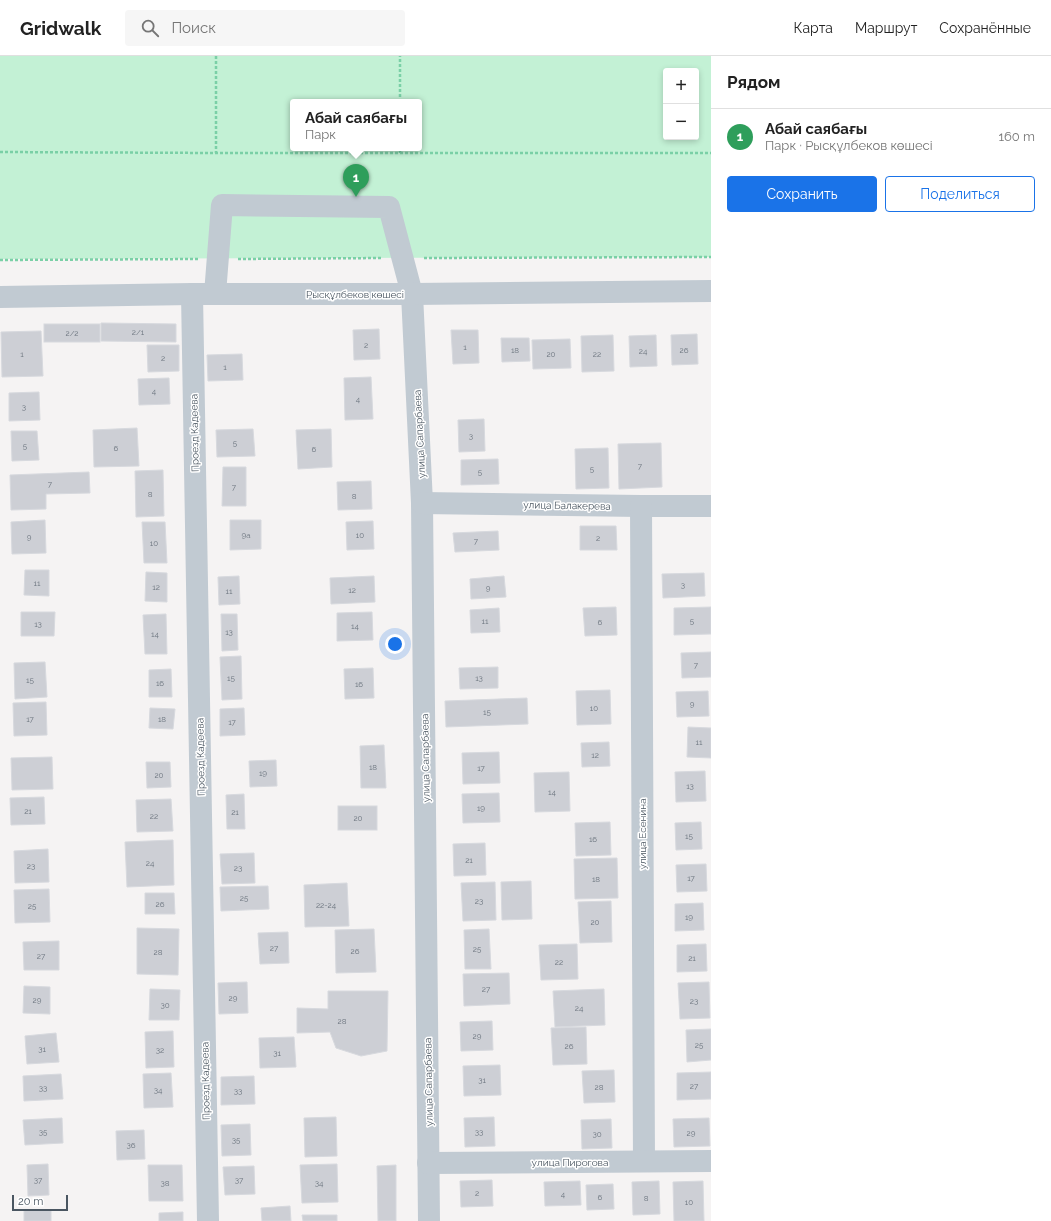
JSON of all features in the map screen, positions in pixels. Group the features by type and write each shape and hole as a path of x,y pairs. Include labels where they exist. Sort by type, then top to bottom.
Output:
{"street":[{"name":"улица Сапарбаева","path":"218,259 222,205 389,207 412,294 422,502 428,1221"},
{"path":"215,294 218,259"},
{"name":"Рысқұлбеков көшесі","path":"0,297 192,294 412,294 711,291"},
{"name":"Проезд Кадеева","path":"192,294 208,1221"},
{"name":"улица Балакерева","path":"422,502 711,506"},
{"name":"улица Есенина","path":"641,506 644,1162"},
{"name":"улица Пирогова","path":"428,1163 711,1161"}],"path":[{"path":"216,56 216,153"},
{"path":"400,56 400,99"},
{"path":"0,152 711,152"},
{"path":"0,260 711,257"}],"green space":[{"path":"0,56 711,56 711,257 0,259"}],"building":[{"path":"101,323 176,324 176,342 101,341"},
{"path":"44,324 100,324 100,342 44,342"},
{"path":"379,329 380,359 354,360 353,330"},
{"path":"451,330 478,330 479,363 453,364"},
{"path":"41,331 43,376 2,377 1,332"},
{"path":"697,334 698,364 672,365 671,335"},
{"path":"613,335 614,371 582,372 581,336"},
{"path":"656,335 657,366 630,367 629,336"},
{"path":"501,338 529,338 530,361 502,362"},
{"path":"570,339 571,368 533,369 532,340"},
{"path":"147,345 179,345 179,371 148,372"},
{"path":"242,354 243,380 208,381 207,355"},
{"path":"371,377 373,419 345,420 344,378"},
{"path":"169,378 170,404 139,405 138,379"},
{"path":"39,392 40,420 9,421 9,393"},
{"path":"484,419 485,451 459,452 458,420"},
{"path":"137,428 139,466 94,467 93,430"},
{"path":"253,429 255,456 217,457 216,430"},
{"path":"331,429 332,467 298,469 296,430"},
{"path":"11,431 37,431 39,460 12,461"},
{"path":"661,443 662,487 619,489 618,444"},
{"path":"608,448 609,488 576,489 575,449"},
{"path":"498,459 499,484 461,485 461,460"},
{"path":"223,467 246,467 246,506 222,506"},
{"path":"163,470 164,516 136,517 135,471"},
{"path":"89,472 90,493 46,494 46,509 11,510 10,475"},
{"path":"371,481 372,509 338,510 337,482"},
{"path":"45,520 46,553 12,554 11,522"},
{"path":"230,520 261,520 261,549 230,550"},
{"path":"373,521 374,549 347,550 346,522"},
{"path":"142,522 165,522 167,563 144,563"},
{"path":"580,526 616,526 617,550 580,550"},
{"path":"498,531 499,550 455,552 453,533"},
{"path":"25,570 49,570 49,596 24,595"},
{"path":"146,572 167,573 167,602 145,601"},
{"path":"704,573 705,596 663,598 662,574"},
{"path":"239,576 240,604 219,605 218,577"},
{"path":"374,576 375,602 331,604 330,578"},
{"path":"504,576 506,597 471,599 470,579"},
{"path":"616,607 617,635 585,636 583,608"},
{"path":"711,607 711,634 674,635 674,608"},
{"path":"499,608 500,632 471,633 470,610"},
{"path":"21,612 55,612 54,636 21,636"},
{"path":"372,612 373,640 337,641 337,613"},
{"path":"166,614 167,654 145,654 143,615"},
{"path":"221,614 237,614 238,650 222,651"},
{"path":"711,652 711,677 682,678 681,653"},
{"path":"241,656 242,699 222,700 220,657"},
{"path":"45,662 47,697 15,699 14,663"},
{"path":"498,667 498,688 460,689 459,668"},
{"path":"373,668 374,698 345,699 344,669"},
{"path":"171,669 172,697 149,697 149,670"},
{"path":"610,690 611,724 577,725 576,691"},
{"path":"708,691 709,716 677,717 676,692"},
{"path":"527,698 528,724 446,727 445,701"},
{"path":"46,702 47,735 14,736 13,703"},
{"path":"150,708 175,709 173,729 149,728"},
{"path":"244,708 245,735 220,736 220,709"},
{"path":"688,727 711,728 711,758 687,757"},
{"path":"609,742 610,766 582,767 581,743"},
{"path":"384,745 386,788 361,788 360,746"},
{"path":"499,752 500,783 463,784 462,753"},
{"path":"52,757 53,789 12,790 11,758"},
{"path":"276,760 277,786 250,787 249,761"},
{"path":"146,762 170,762 171,787 147,788"},
{"path":"705,771 706,801 676,802 675,772"},
{"path":"569,772 570,811 535,812 534,773"},
{"path":"499,793 500,822 463,823 462,794"},
{"path":"244,794 245,829 227,829 226,795"},
{"path":"44,797 45,824 11,825 10,798"},
{"path":"171,799 173,831 137,832 136,800"},
{"path":"338,806 377,806 377,830 338,830"},
{"path":"610,822 611,855 576,856 575,823"},
{"path":"701,822 702,849 676,850 675,823"},
{"path":"173,840 174,885 127,887 125,842"},
{"path":"485,843 486,875 454,876 453,844"},
{"path":"48,849 49,882 15,883 14,851"},
{"path":"254,853 255,883 222,884 220,854"},
{"path":"617,858 618,898 575,899 574,859"},
{"path":"706,864 707,891 677,892 676,865"},
{"path":"531,881 532,919 502,920 501,882"},
{"path":"495,882 496,920 463,921 461,883"},
{"path":"347,883 349,926 305,927 304,885"},
{"path":"268,886 269,909 221,911 220,887"},
{"path":"49,889 50,922 15,923 14,890"},
{"path":"145,893 174,893 175,914 145,914"},
{"path":"611,901 612,942 580,943 578,902"},
{"path":"703,903 704,930 675,931 675,904"},
{"path":"137,928 179,929 178,975 137,974"},
{"path":"374,929 376,972 336,973 335,930"},
{"path":"489,929 491,969 465,969 464,930"},
{"path":"288,932 289,963 260,964 258,933"},
{"path":"59,941 59,970 24,970 23,942"},
{"path":"577,944 578,979 541,980 539,945"},
{"path":"706,944 707,971 677,972 677,945"},
{"path":"509,973 510,1004 464,1006 463,974"},
{"path":"247,982 248,1013 219,1014 218,983"},
{"path":"709,982 710,1018 680,1019 678,983"},
{"path":"24,986 50,987 50,1014 23,1013"},
{"path":"150,989 180,990 179,1020 149,1020"},
{"path":"604,989 605,1025 555,1027 553,991"},
{"path":"328,991 388,991 387,1051 361,1056 336,1048 330,1032 297,1033 297,1008 328,1009"},
{"path":"492,1021 493,1050 461,1051 460,1022"},
{"path":"586,1027 587,1064 553,1065 551,1028"},
{"path":"711,1029 711,1060 687,1062 686,1030"},
{"path":"173,1031 174,1067 146,1068 145,1032"},
{"path":"56,1033 59,1062 27,1064 25,1036"},
{"path":"294,1037 296,1067 260,1068 259,1038"},
{"path":"500,1065 501,1095 464,1096 463,1066"},
{"path":"614,1070 615,1102 584,1103 582,1071"},
{"path":"711,1072 711,1099 677,1100 677,1073"},
{"path":"171,1073 173,1107 144,1108 143,1074"},
{"path":"61,1074 63,1099 24,1101 23,1076"},
{"path":"254,1076 255,1104 221,1105 221,1077"},
{"path":"336,1117 337,1156 305,1157 304,1118"},
{"path":"494,1117 495,1146 465,1147 464,1118"},
{"path":"62,1118 63,1143 25,1145 23,1120"},
{"path":"709,1118 710,1146 674,1147 673,1119"},
{"path":"611,1119 612,1148 582,1149 581,1120"},
{"path":"250,1124 251,1155 222,1156 221,1125"},
{"path":"144,1130 145,1159 117,1160 116,1131"},
{"path":"48,1164 49,1195 28,1196 27,1165"},
{"path":"337,1164 338,1202 302,1203 300,1165"},
{"path":"148,1165 182,1165 183,1201 149,1201"},
{"path":"396,1165 396,1221 378,1221 377,1166"},
{"path":"254,1166 255,1194 225,1195 223,1167"},
{"path":"492,1180 493,1206 461,1207 460,1181"},
{"path":"580,1181 581,1205 545,1206 544,1182"},
{"path":"659,1181 660,1214 633,1215 632,1182"},
{"path":"703,1181 704,1221 674,1221 673,1182"},
{"path":"613,1184 614,1209 587,1210 586,1185"},
{"path":"290,1206 291,1221 262,1221 261,1208"},
{"path":"24,1210 51,1210 51,1221 24,1221"},
{"path":"183,1212 183,1221 159,1221 159,1213"},
{"path":"302,1215 337,1215 337,1221 303,1221"}],"place":[{"name":"Абай саябағы","path":"356,197"}]}
